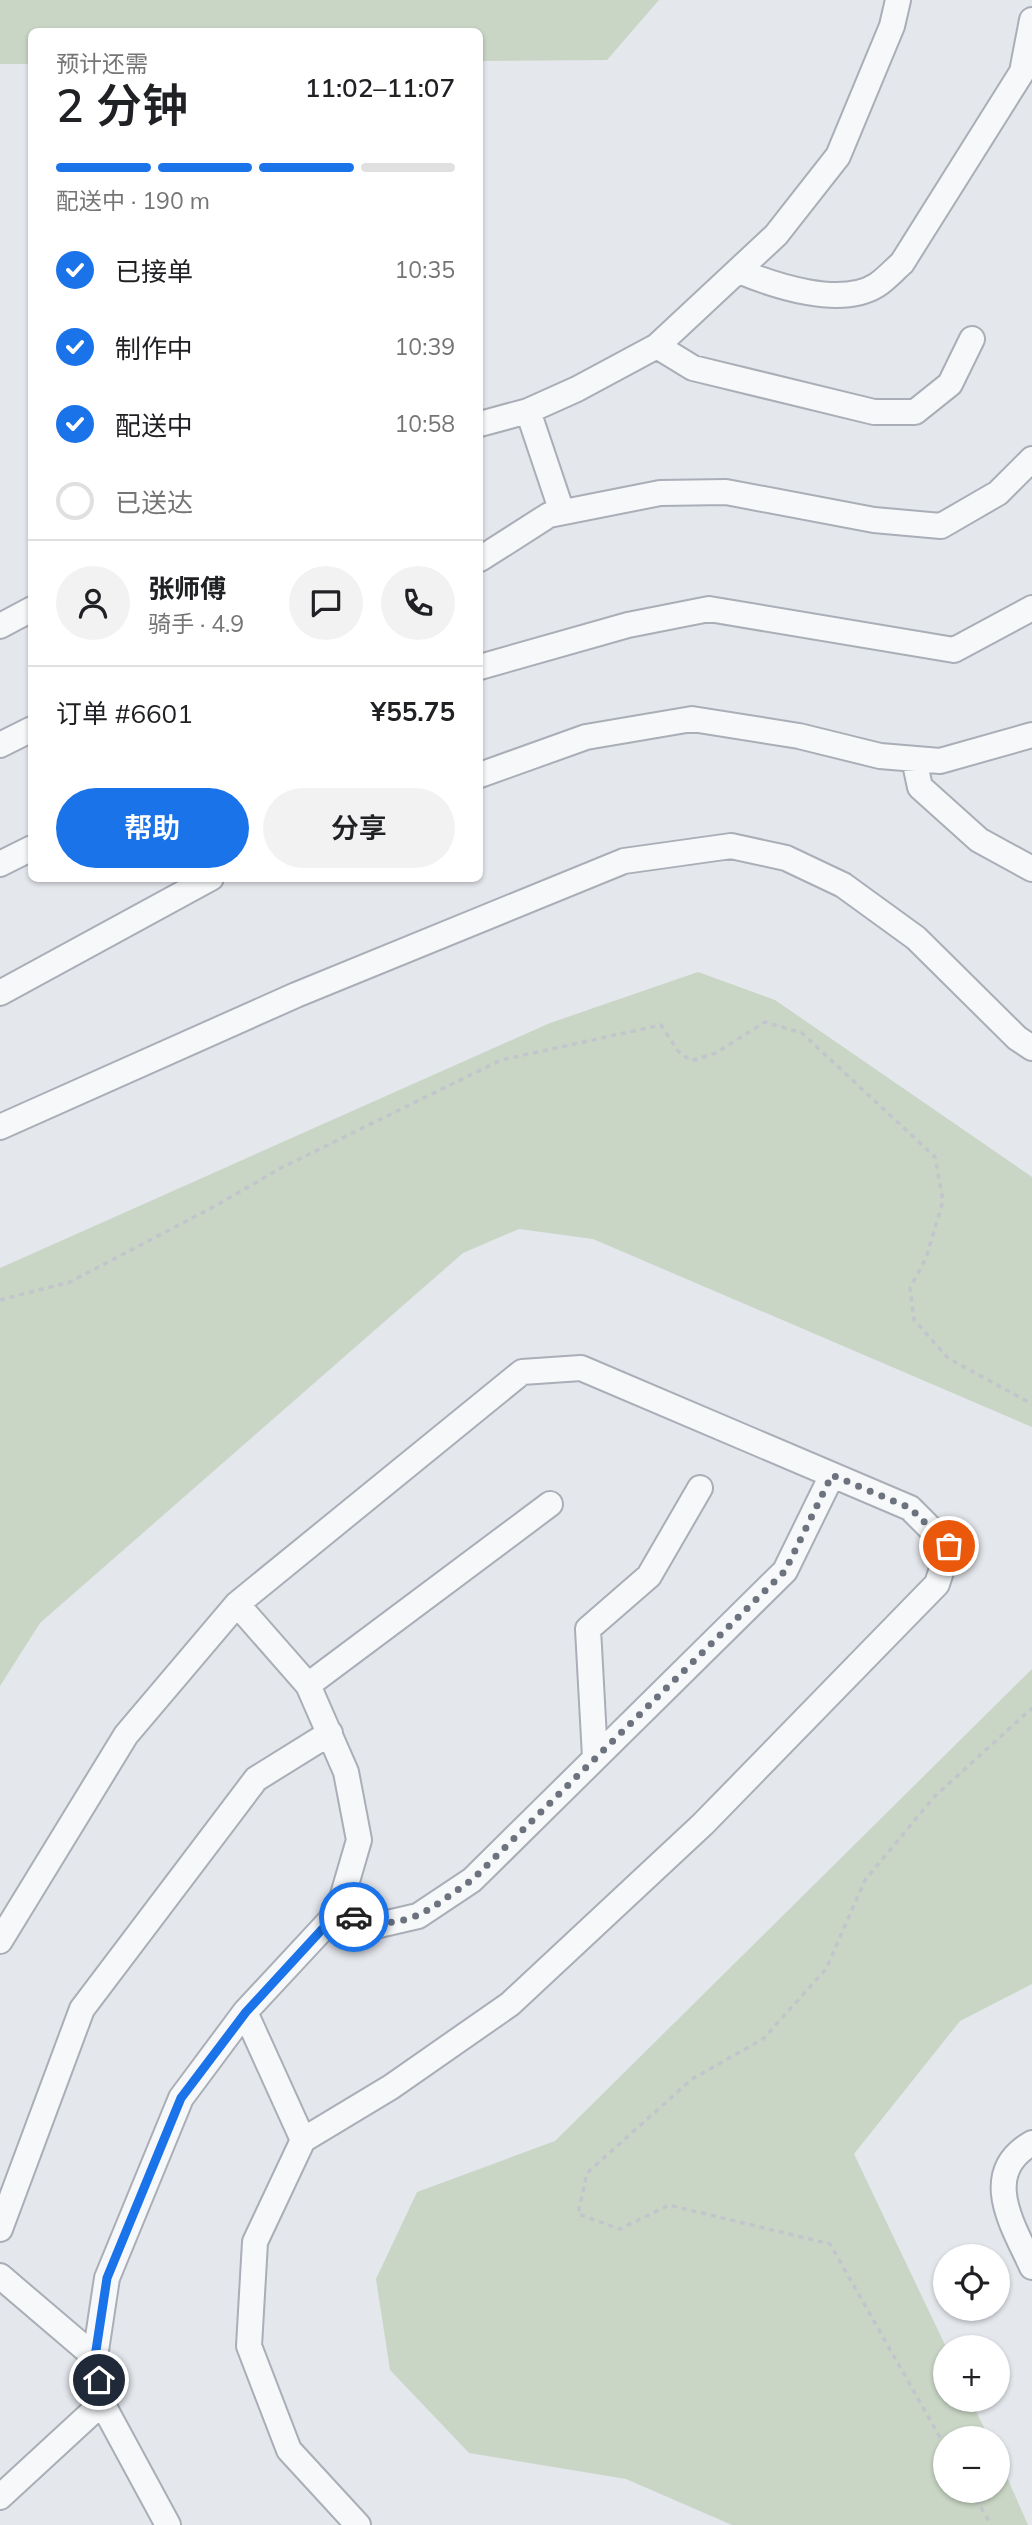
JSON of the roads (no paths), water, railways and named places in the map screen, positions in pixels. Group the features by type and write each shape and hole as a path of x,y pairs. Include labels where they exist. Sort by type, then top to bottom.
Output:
{"street":[{"path":"483,423 528,411 577,389 657,346 776,235 838,156 892,26 898,0"},
{"path":"738,271 778,287 842,296 875,286 902,263 1021,72 1032,20"},
{"path":"657,346 693,368 874,412 915,412 950,384 972,339"},
{"path":"528,411 562,512"},
{"path":"483,557 550,515 660,492 726,492 874,520 942,526 998,492 1032,459"},
{"path":"483,666 628,625 709,609 954,650 1032,608"},
{"path":"0,626 28,611"},
{"path":"483,774 586,737 692,719 799,736 880,756 940,761 1032,735"},
{"path":"0,745 28,731"},
{"path":"914,759 920,787 979,840 1032,869"},
{"path":"0,1127 296,995 624,861 731,846 786,858 843,885 916,938 1017,1038 1032,1048"},
{"path":"0,864 28,850"},
{"path":"0,993 204,882"},
{"path":"0,1941 126,1735 237,1604 522,1372 581,1368 910,1508 949,1546 937,1584 703,1824 510,2004 391,2087 303,2140 256,2242 249,2346 289,2450 358,2525"},
{"path":"338,1912 379,1925 418,1916 472,1880 785,1571 832,1475"},
{"path":"596,1756 588,1629 649,1576 700,1488"},
{"path":"308,1685 550,1504"},
{"path":"168,2525 102,2403 95,2357 107,2278 181,2098 246,2012 338,1912 359,1840 346,1772 308,1685 237,1604"},
{"path":"0,2229 82,2009 256,1779 330,1733"},
{"path":"246,2012 303,2140"},
{"path":"1032,2143 1014,2154 1004,2180 1004,2204 1032,2267"},
{"path":"0,2276 95,2357"},
{"path":"0,2497 102,2403"}]}
